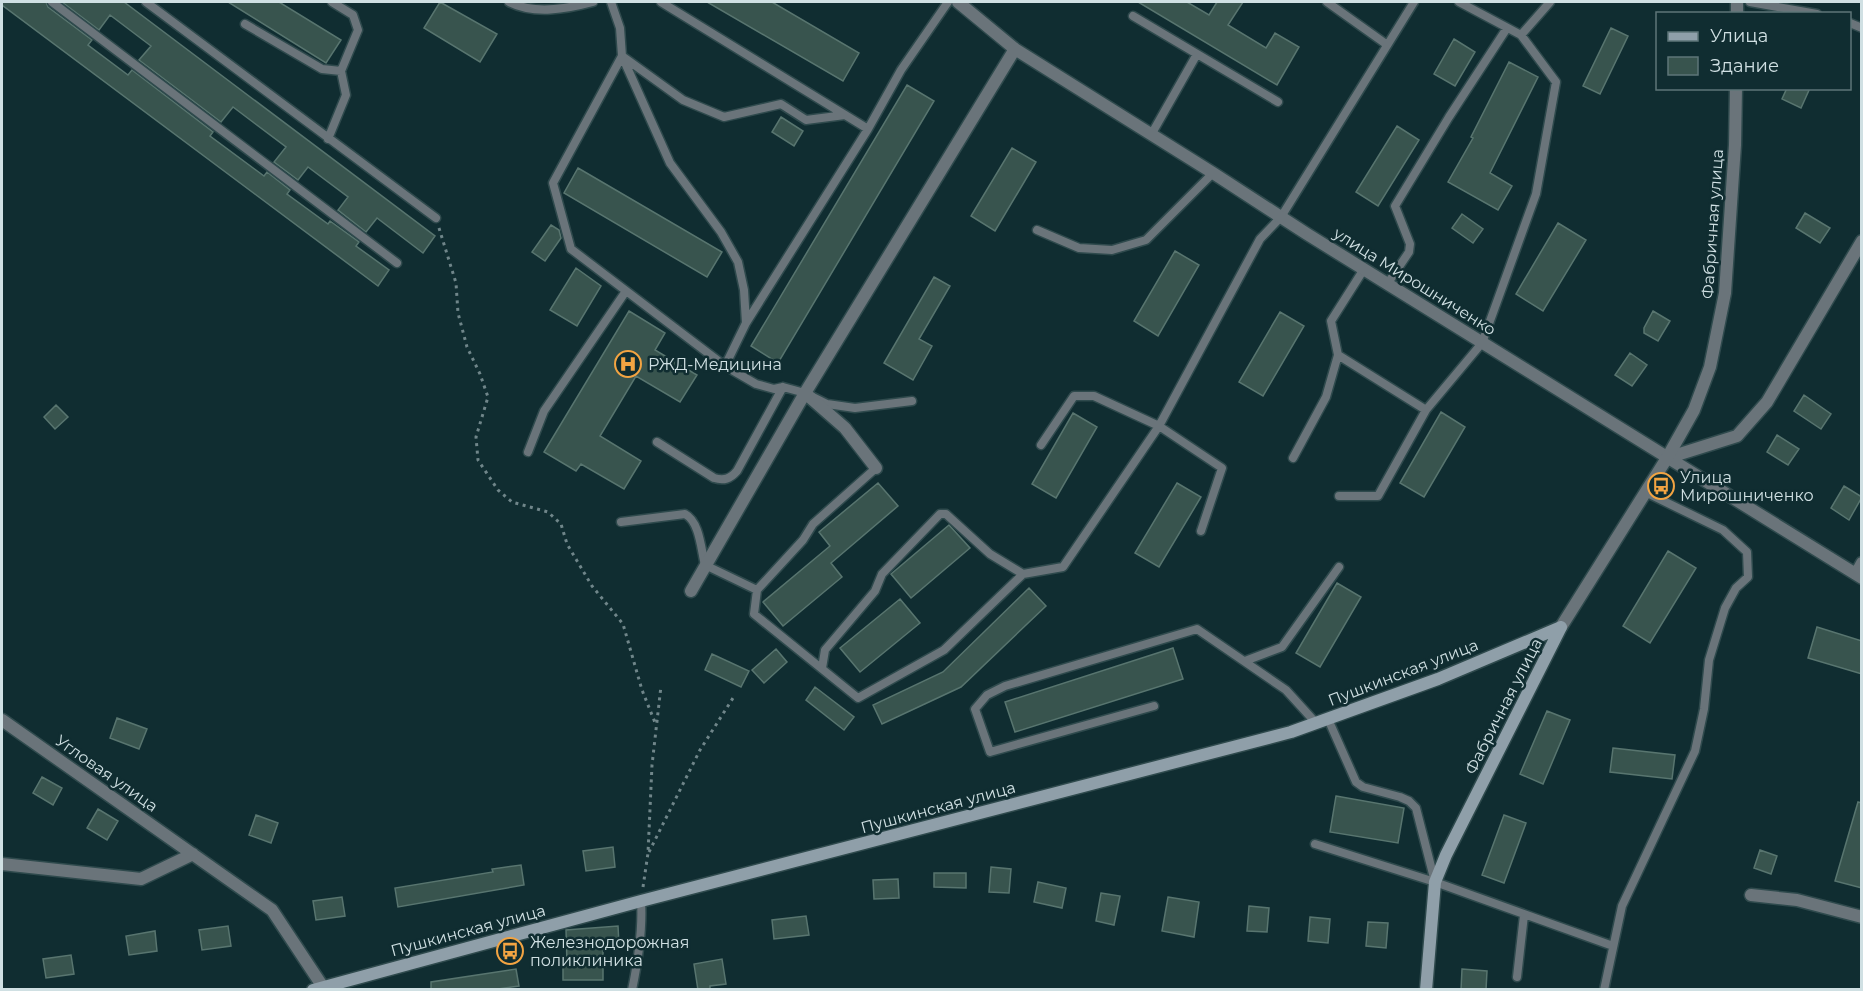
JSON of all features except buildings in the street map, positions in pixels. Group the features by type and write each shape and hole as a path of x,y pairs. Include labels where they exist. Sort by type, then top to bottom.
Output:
{"main road":[{"name":"Пушкинская улица","path":"318,988 641,901 1279,735 1438,679 1562,627"},
{"name":"Фабричная улица","path":"1426,990 1436,882 1446,855 1562,627"}],"street":[{"name":"улица Мирошниченко","path":"958,2 1015,49 1151,135 1667,458 1860,571"},
{"path":"691,591 805,393 1015,49"},
{"name":"Фабричная улица","path":"1562,627 1667,458 1694,410 1710,367 1725,292 1735,145 1736,90"},
{"path":"1667,458 1737,436 1767,402 1862,241"},
{"path":"805,393 845,428 876,468"},
{"name":"Угловая улица","path":"2,720 272,910 318,988"},
{"path":"2,864 141,879 193,854"},
{"path":"1751,895 1797,900 1862,917"}],"lane":[{"path":"52,2 397,263"},
{"path":"146,2 436,218"},
{"path":"328,139 346,94 341,70 358,30 353,15 333,2"},
{"path":"509,2 520,7 568,9 593,2"},
{"path":"611,2 620,28 622,56 670,163 721,232 738,262 744,290 746,323"},
{"path":"661,2 868,129"},
{"path":"725,366 746,323 868,129 901,70 948,2"},
{"path":"1327,2 1386,44"},
{"path":"876,468 813,524 803,540 757,590 754,614 858,698 944,650 1023,574 1063,567 1159,426 1260,239 1281,217 1414,2"},
{"path":"1338,496 1378,496 1426,410 1482,343 1536,194 1556,82 1521,35 1459,2"},
{"path":"1521,35 1550,2"},
{"path":"1750,2 1806,12"},
{"path":"1133,16 1278,102"},
{"path":"245,24 322,69 341,70"},
{"path":"1388,283 1408,252 1410,243 1395,206 1507,28"},
{"path":"1151,135 1197,54"},
{"path":"622,56 683,100 724,117 781,104 806,120 845,115"},
{"path":"622,56 553,183 557,205 571,249 725,366 756,384 774,388 783,387 805,393 827,404 855,408 912,400"},
{"path":"1037,230 1079,248 1112,250 1146,240 1213,172"},
{"path":"1293,458 1326,397 1338,355 1331,321 1364,269"},
{"path":"528,452 544,411 626,291"},
{"path":"1338,355 1426,410"},
{"path":"657,442 714,478 721,480 730,478 737,471 783,387"},
{"path":"1041,446 1074,396 1094,396 1159,426 1222,468 1201,531"},
{"path":"1604,990 1622,906 1695,751 1704,709 1710,660 1725,608 1736,588 1748,577 1747,552 1723,530 1645,492"},
{"path":"621,522 686,514 695,525 705,565 757,590"},
{"path":"822,668 825,650 875,591 882,574 940,514 946,514 990,554 1023,574"},
{"path":"1245,661 1282,647 1339,567"},
{"path":"1154,706 990,752 975,709 987,695 1005,686 1197,629 1286,690 1322,721 1356,782 1363,787 1409,801 1416,808 1436,882"},
{"path":"1315,844 1436,882 1613,946"},
{"path":"632,990 638,963 641,901"},
{"path":"1517,976 1524,915"}],"path":[{"path":"436,218 456,283 458,313 467,347 488,397 476,436 478,460 498,490 512,502 548,512 561,524 567,543 592,586 623,624 642,690 656,725"},
{"path":"641,901 648,853 652,765 661,686"},
{"path":"648,853 700,750 733,699"}],"place":[{"name":"РЖД-Медицина","path":"628,364"},
{"name":"Улица Мирошниченко","path":"1661,486"},
{"name":"Железнодорожная поликлиника","path":"510,951"}]}
